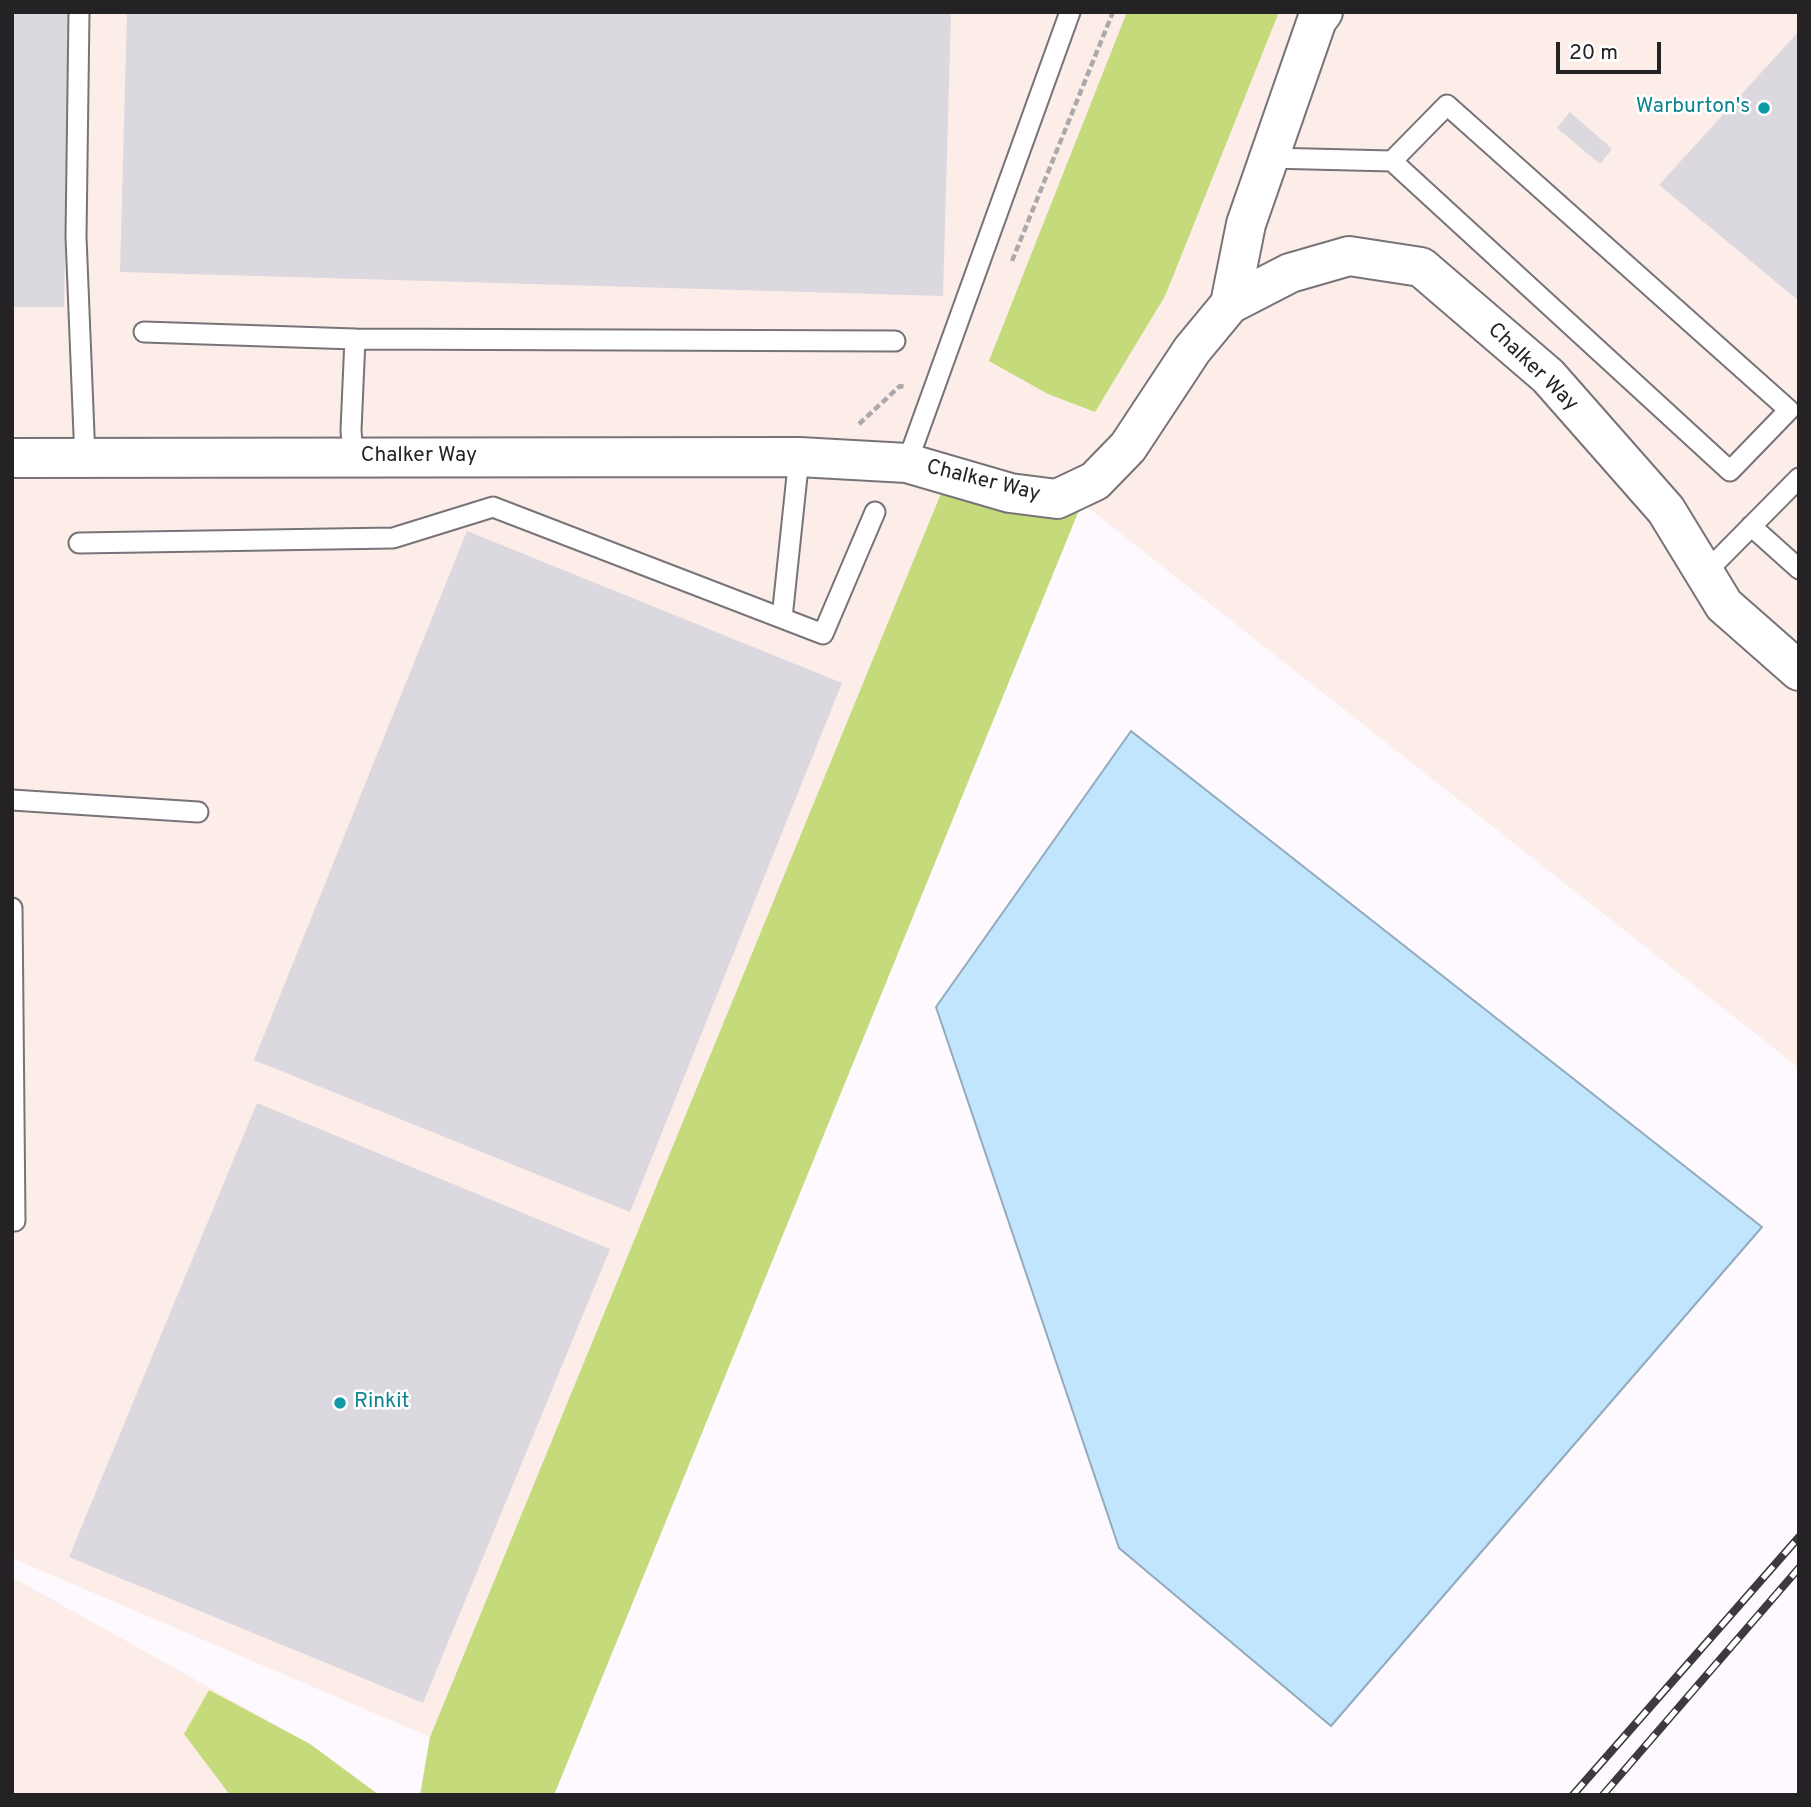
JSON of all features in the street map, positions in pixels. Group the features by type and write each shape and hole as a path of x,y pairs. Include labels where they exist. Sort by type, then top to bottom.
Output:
{"street":[{"path":"1230,304 1246,224 1322,12"},
{"name":"Chalker Way","path":"12,458 799,457 907,463 1010,493 1057,499 1095,481 1128,447 1192,350 1230,304 1290,273 1349,256 1421,267 1548,376 1665,510 1724,605 1799,671"}],"lane":[{"path":"79,12 76,237 85,459"},
{"path":"907,463 1070,12"},
{"path":"1269,158 1392,161 1730,471 1789,410 1447,105 1392,161"},
{"path":"144,332 355,339 895,341"},
{"path":"353,457 351,430 355,339"},
{"path":"782,618 799,457"},
{"path":"1704,573 1799,478"},
{"path":"79,543 393,538 493,507 822,634 875,512"},
{"path":"1751,526 1799,569"},
{"path":"12,800 198,812"},
{"path":"12,908 15,1221"}],"shaded area":[{"path":"12,12 1799,12 1799,1068 1082,503 942,491 430,1737 12,1558"},
{"path":"12,1577 310,1744 379,1795 12,1795"}],"green space":[{"path":"1127,12 1279,12 1165,296 1095,412 1048,394 989,361"},
{"path":"942,491 1082,503 554,1795 420,1795 430,1737"},
{"path":"209,1690 310,1744 379,1795 230,1795 184,1734"}],"water":[{"path":"1131,731 1762,1227 1331,1726 1119,1548 936,1007"}],"building":[{"path":"12,12 70,12 64,307 12,307"},
{"path":"127,12 951,12 943,296 120,272"},
{"name":"Warburton's","path":"1799,31 1799,301 1659,185"},
{"path":"1570,112 1612,149 1600,164 1557,128"},
{"path":"467,531 842,683 630,1212 254,1060"},
{"name":"Rinkit","path":"257,1103 610,1249 423,1703 69,1557"}],"railway":[{"path":"1573,1795 1799,1537"},
{"path":"1603,1795 1799,1568"}],"place":[{"name":"Warburton's","path":"1764,108"},
{"name":"Rinkit","path":"340,1403"}]}
